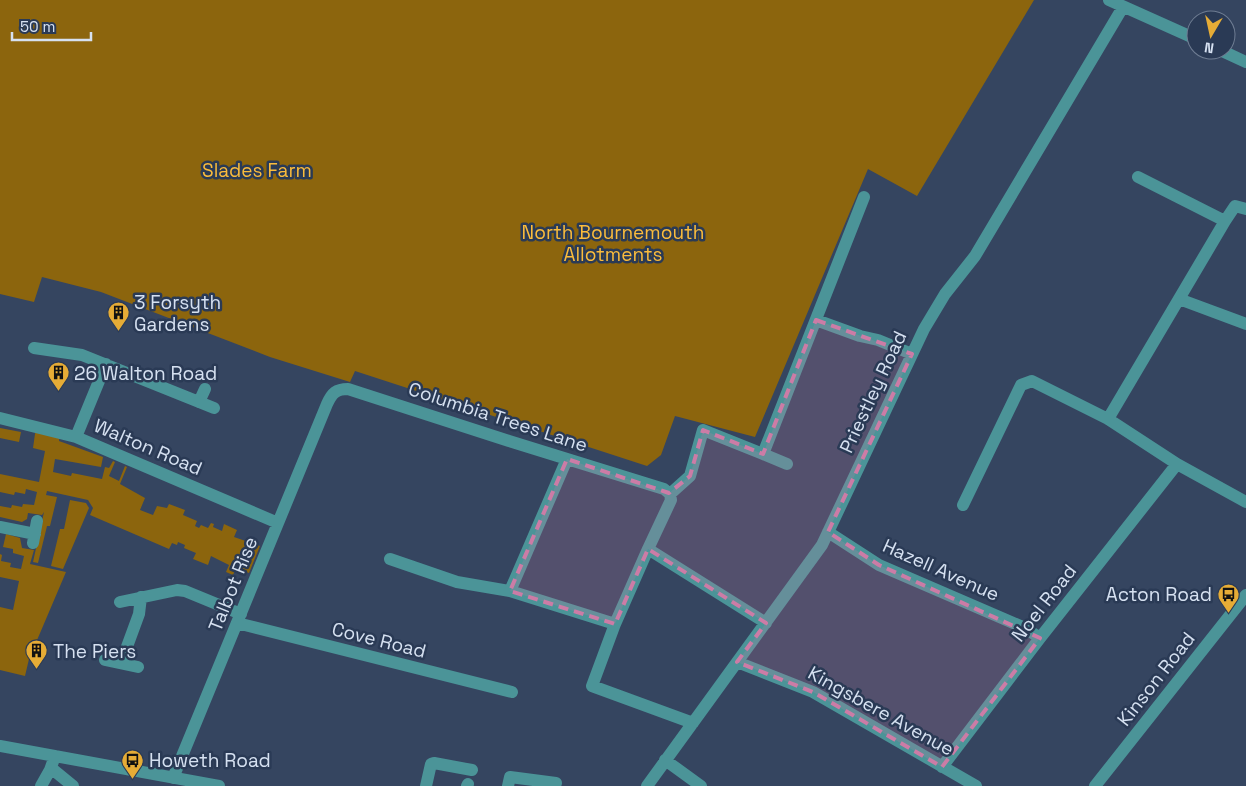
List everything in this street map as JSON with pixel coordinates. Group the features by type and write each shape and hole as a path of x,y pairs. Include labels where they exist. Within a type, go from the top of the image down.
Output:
{"street":[{"path":"1109,0 1186,35"},
{"name":"Priestley Road","path":"647,786 814,556 828,532 924,329 945,294 974,256 1123,7"},
{"path":"1138,177 1225,221"},
{"path":"763,454 864,197"},
{"path":"1108,419 1225,221 1235,206 1246,209"},
{"path":"1179,300 1246,324"},
{"path":"816,320 860,336 878,340 912,354"},
{"path":"34,348 82,355 214,408"},
{"path":"76,437 106,364"},
{"path":"963,505 1021,385 1032,381 1108,419 1177,464 1246,502"},
{"path":"199,402 206,389"},
{"name":"Columbia Trees Lane","path":"328,404 331,396 336,391 348,389 667,491"},
{"name":"Talbot Rise","path":"173,778 328,404"},
{"name":"Walton Road","path":"0,418 76,437 278,523"},
{"path":"693,723 592,686 615,624 668,508 670,500 667,491 690,476 703,430 787,464"},
{"path":"510,591 567,459"},
{"name":"Noel Road","path":"942,767 1040,638 1177,464"},
{"path":"0,527 35,532"},
{"name":"Hazell Avenue","path":"828,532 878,565 1025,628 1040,638"},
{"path":"648,549 766,622"},
{"path":"390,559 457,582 510,591 615,624"},
{"name":"Cove Road","path":"120,602 177,590 185,591 239,619 512,692"},
{"name":"Kinson Road","path":"1095,786 1246,595"},
{"path":"121,664 139,614 142,597"},
{"path":"105,660 138,667"},
{"name":"Kingsbere Avenue","path":"738,662 813,692 976,786"},
{"path":"0,746 53,762 219,786"},
{"path":"665,760 701,786"},
{"path":"41,786 53,762"},
{"path":"53,762 73,786"},
{"path":"426,786 431,764 472,770"},
{"path":"508,786 510,776 556,783"}],"highlighted area":[{"path":"816,320 898,347 912,354 828,532 879,565 1040,638 942,767 813,692 737,662 766,623 648,549 615,624 510,591 567,459 669,493 690,476 703,430 763,454"}],"green space":[{"path":"0,0 1034,0 917,196 868,169 755,437 675,416 661,455 647,466 355,371 350,382 270,357 101,292 42,277 34,302 0,294"},
{"path":"36,427 60,432 59,441 103,457 101,467 55,459 53,472 71,476 72,473 102,479 105,467 109,468 113,461 115,462 109,476 119,481 125,466 127,467 120,484 145,498 140,510 153,515 157,506 167,508 169,504 185,510 183,515 197,521 195,526 199,528 201,525 208,528 211,523 214,524 213,527 222,531 224,524 237,530 234,537 260,546 249,573 236,568 233,575 226,572 229,565 211,556 208,565 193,559 196,553 184,548 185,545 178,542 177,545 172,543 169,549 90,515 93,508 88,500 47,491 46,495 57,497 50,526 47,526 38,563 33,562 44,512 42,515 28,513 27,519 22,522 0,517 0,506 11,508 12,505 22,507 23,504 34,505 37,492 26,489 25,494 15,492 14,495 0,492 0,474 39,482 45,451 33,448"},
{"path":"0,428 21,432 19,442 0,438"},
{"path":"70,500 86,503 89,508 63,569 51,566 60,529 64,529"},
{"path":"6,534 20,538 22,548 34,550 30,564 66,572 29,659 25,676 0,670 0,607 13,610 19,581 0,577 0,554 2,555 1,561 11,563 10,567 21,569 24,556 13,553 13,549 3,547"}],"place":[{"name":"3 Forsyth Gardens","path":"118,332"},
{"name":"26 Walton Road","path":"58,392"},
{"name":"Acton Road","path":"1228,613"},
{"name":"The Piers","path":"37,670"},
{"name":"Howeth Road","path":"133,779"}],"park label":[{"name":"Slades Farm","path":"257,170"},
{"name":"North Bournemouth Allotments","path":"613,243"}]}
